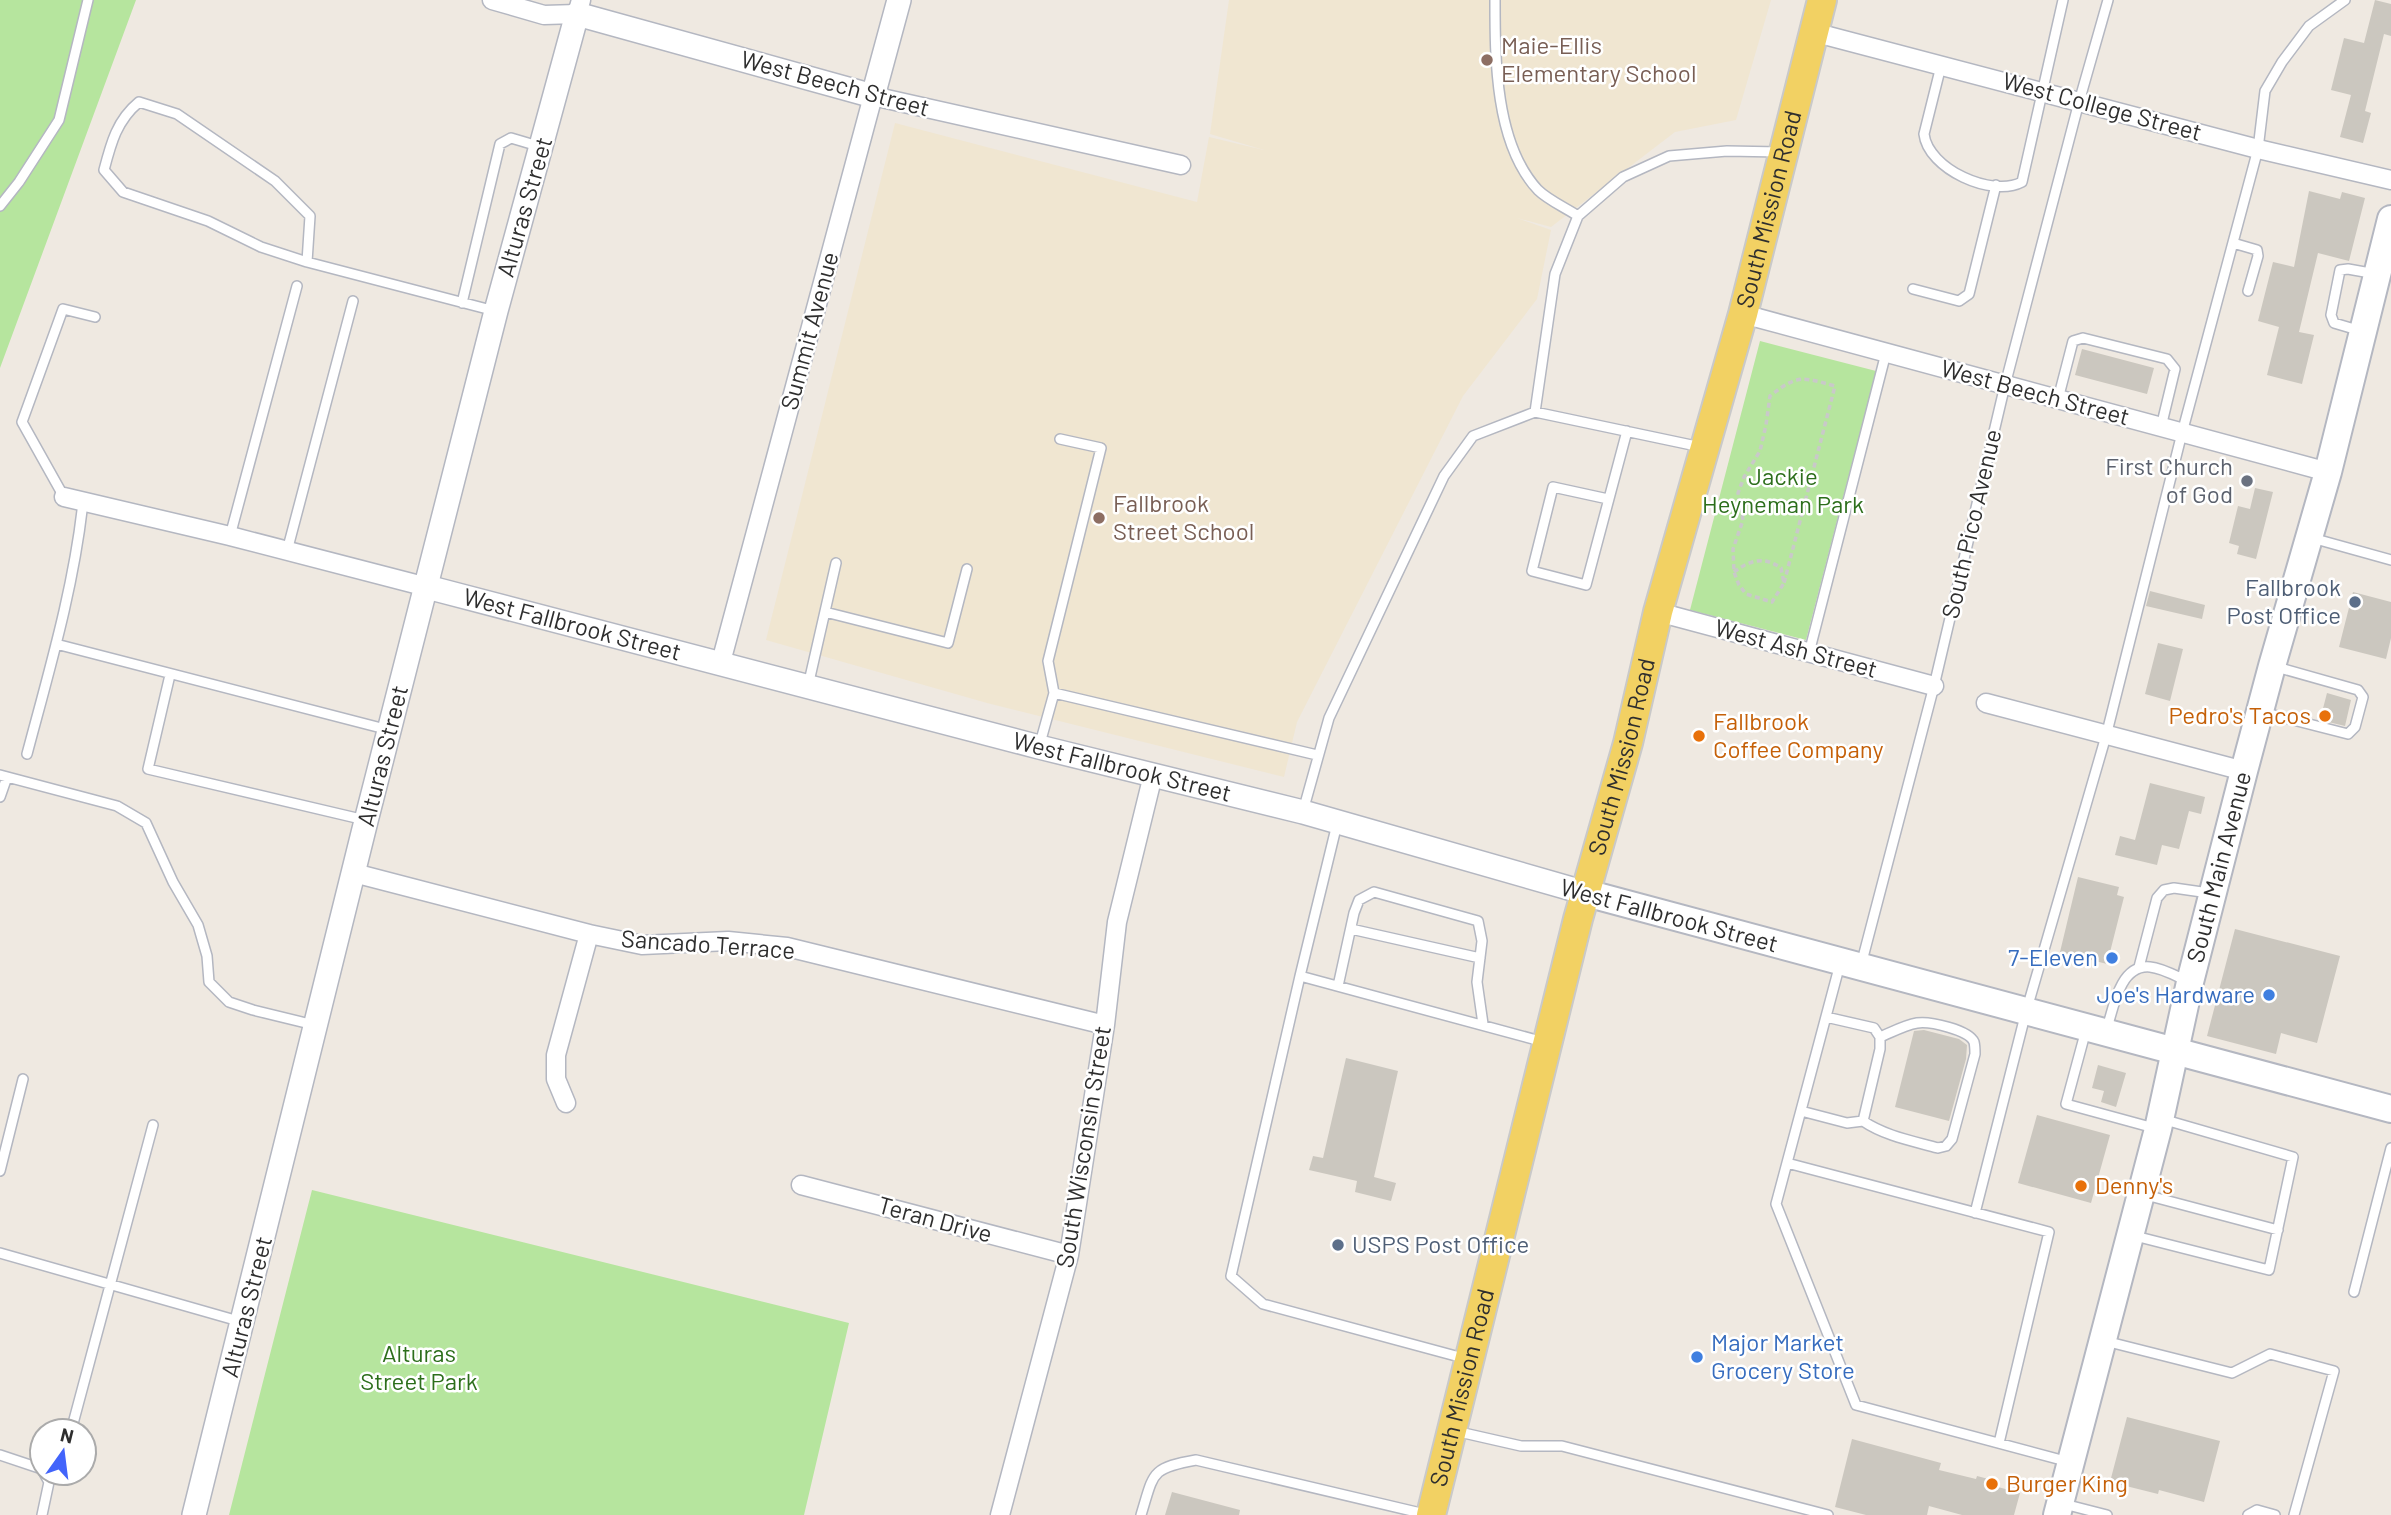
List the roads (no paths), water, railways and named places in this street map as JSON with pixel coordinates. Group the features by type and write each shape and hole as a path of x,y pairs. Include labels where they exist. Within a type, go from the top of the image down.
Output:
{"main road":[{"name":"South Mission Road","path":"1431,1515 1547,1042 1628,743 1658,612 1743,314 1822,0"},
{"name":"South Main Avenue","path":"2059,1509 2159,1124 2190,982 2244,771 2328,472 2361,331 2383,265 2391,219"},
{"name":"West Fallbrook Street","path":"1586,893 2391,1109"}],"street":[{"name":"West Beech Street","path":"492,0 544,15 579,7 873,96 1181,165"},
{"name":"Summit Avenue","path":"721,662 899,0"},
{"name":"Alturas Street","path":"194,1515 389,730 496,311 579,7"},
{"name":"West College Street","path":"1813,32 2258,149 2391,180"},
{"name":"West Beech Street","path":"1743,314 2328,472"},
{"name":"West Fallbrook Street","path":"64,497 230,536 1039,747 1303,812 1586,893"},
{"name":"West Ash Street","path":"1658,612 1934,687"},
{"path":"1986,702 2244,771"},
{"name":"South Wisconsin Street","path":"999,1515 1069,1255 1105,1025 1117,922 1153,775"},
{"name":"Sancado Terrace","path":"354,873 589,934 642,944 728,941 787,947 1105,1025"},
{"path":"566,1103 556,1079 556,1055 589,934"},
{"name":"Teran Drive","path":"801,1185 1069,1255"}],"lane":[{"path":"0,205 19,182 58,120 88,0"},
{"path":"1495,0 1495,38 1501,100 1512,150 1538,191 1578,216"},
{"path":"1941,65 1928,114 1925,144 1933,155 1953,172 1978,183 2012,187 2022,182 2063,0"},
{"name":"South Pico Avenue","path":"1999,1443 1856,1405 1776,1204 1826,1017 1850,965 1934,687 2005,385 2108,0"},
{"path":"1975,1213 2026,1012 2106,736 2182,433 2258,149 2264,91 2309,26 2345,0"},
{"path":"307,262 310,216 275,181 177,114 139,102 126,113 112,139 104,170 123,191 208,221 261,247 307,262 496,311"},
{"path":"462,303 500,144 511,138 542,147"},
{"path":"1535,412 1555,274 1578,216 1623,177 1669,156 1727,151 1783,152"},
{"path":"1913,289 1959,301 1969,294 1996,185"},
{"path":"2233,243 2257,250 2258,256 2248,291"},
{"path":"2361,331 2334,323 2331,315 2340,270 2383,265"},
{"path":"230,536 297,286"},
{"path":"287,551 353,302"},
{"path":"64,497 22,422 63,309 95,317"},
{"path":"2058,399 2073,341 2083,338 2167,359 2175,369 2161,427"},
{"path":"1808,653 1886,353"},
{"path":"1303,812 1329,718 1444,476 1473,436 1535,412 1706,448"},
{"path":"1608,499 1553,486 1532,571 1587,585 1627,431"},
{"path":"1039,747 1054,693 1048,661 1101,448 1060,439"},
{"path":"27,754 56,644 79,539 83,502"},
{"path":"2310,538 2391,560"},
{"path":"808,686 836,563"},
{"path":"825,612 948,643 967,569"},
{"path":"56,644 389,730"},
{"path":"2260,711 2348,734 2355,727 2363,697 2358,690 2272,666"},
{"path":"170,675 148,769 366,821"},
{"path":"1054,693 1317,755"},
{"path":"0,797 4,776 117,806 146,823 173,882 198,925 207,956 209,982 229,1002 315,1025"},
{"path":"1337,822 1231,1276 1263,1304 1469,1360"},
{"path":"2138,967 2158,898 2164,890 2174,888 2213,894"},
{"path":"1338,986 1359,900 1374,892 1478,921 1482,941 1477,982 1483,1024"},
{"path":"1351,929 1480,958"},
{"path":"2130,1235 2269,1270 2293,1157 2066,1104 2096,1031 2130,973 2138,967 2152,967 2190,982"},
{"path":"1300,976 1547,1042"},
{"path":"1826,1017 1874,1028 1880,1037 1880,1049 1863,1121"},
{"path":"1801,1111 1847,1123 1863,1121 1874,1129 1891,1135 1938,1148 1946,1146 1952,1139 1965,1092 1975,1054 1974,1042 1969,1036 1956,1030 1925,1022 1915,1023 1880,1037"},
{"path":"0,1171 23,1079"},
{"path":"75,1417 153,1125"},
{"path":"2354,1292 2391,1148"},
{"path":"1787,1163 2049,1232 1999,1443 2071,1462"},
{"path":"2141,1193 2278,1230"},
{"path":"0,1253 243,1323"},
{"path":"2103,1341 2232,1373 2270,1354 2334,1371 2294,1515"},
{"path":"1452,1430 1521,1446 1562,1446 1828,1515"},
{"path":"0,1455 28,1465"},
{"path":"1141,1515 1153,1476 1169,1465 1196,1460 1431,1515"},
{"path":"42,1515 48,1487"},
{"path":"2059,1509 2107,1515"},
{"path":"2248,1515 2257,1510 2274,1515"}],"place":[{"name":"Maie-Ellis Elementary School","path":"1487,60"},
{"name":"First Church of God","path":"2247,481"},
{"name":"Fallbrook Street School","path":"1099,518"},
{"name":"Fallbrook Post Office","path":"2355,602"},
{"name":"Pedro's Tacos","path":"2325,716"},
{"name":"Fallbrook Coffee Company","path":"1699,736"},
{"name":"7-Eleven","path":"2112,958"},
{"name":"Joe's Hardware","path":"2269,995"},
{"name":"Denny's","path":"2081,1186"},
{"name":"USPS Post Office","path":"1338,1245"},
{"name":"Major Market Grocery Store","path":"1697,1357"},
{"name":"Burger King","path":"1992,1484"}],"park label":[{"name":"Jackie Heyneman Park","path":"1783,491"},
{"name":"Alturas Street Park","path":"419,1368"}]}
